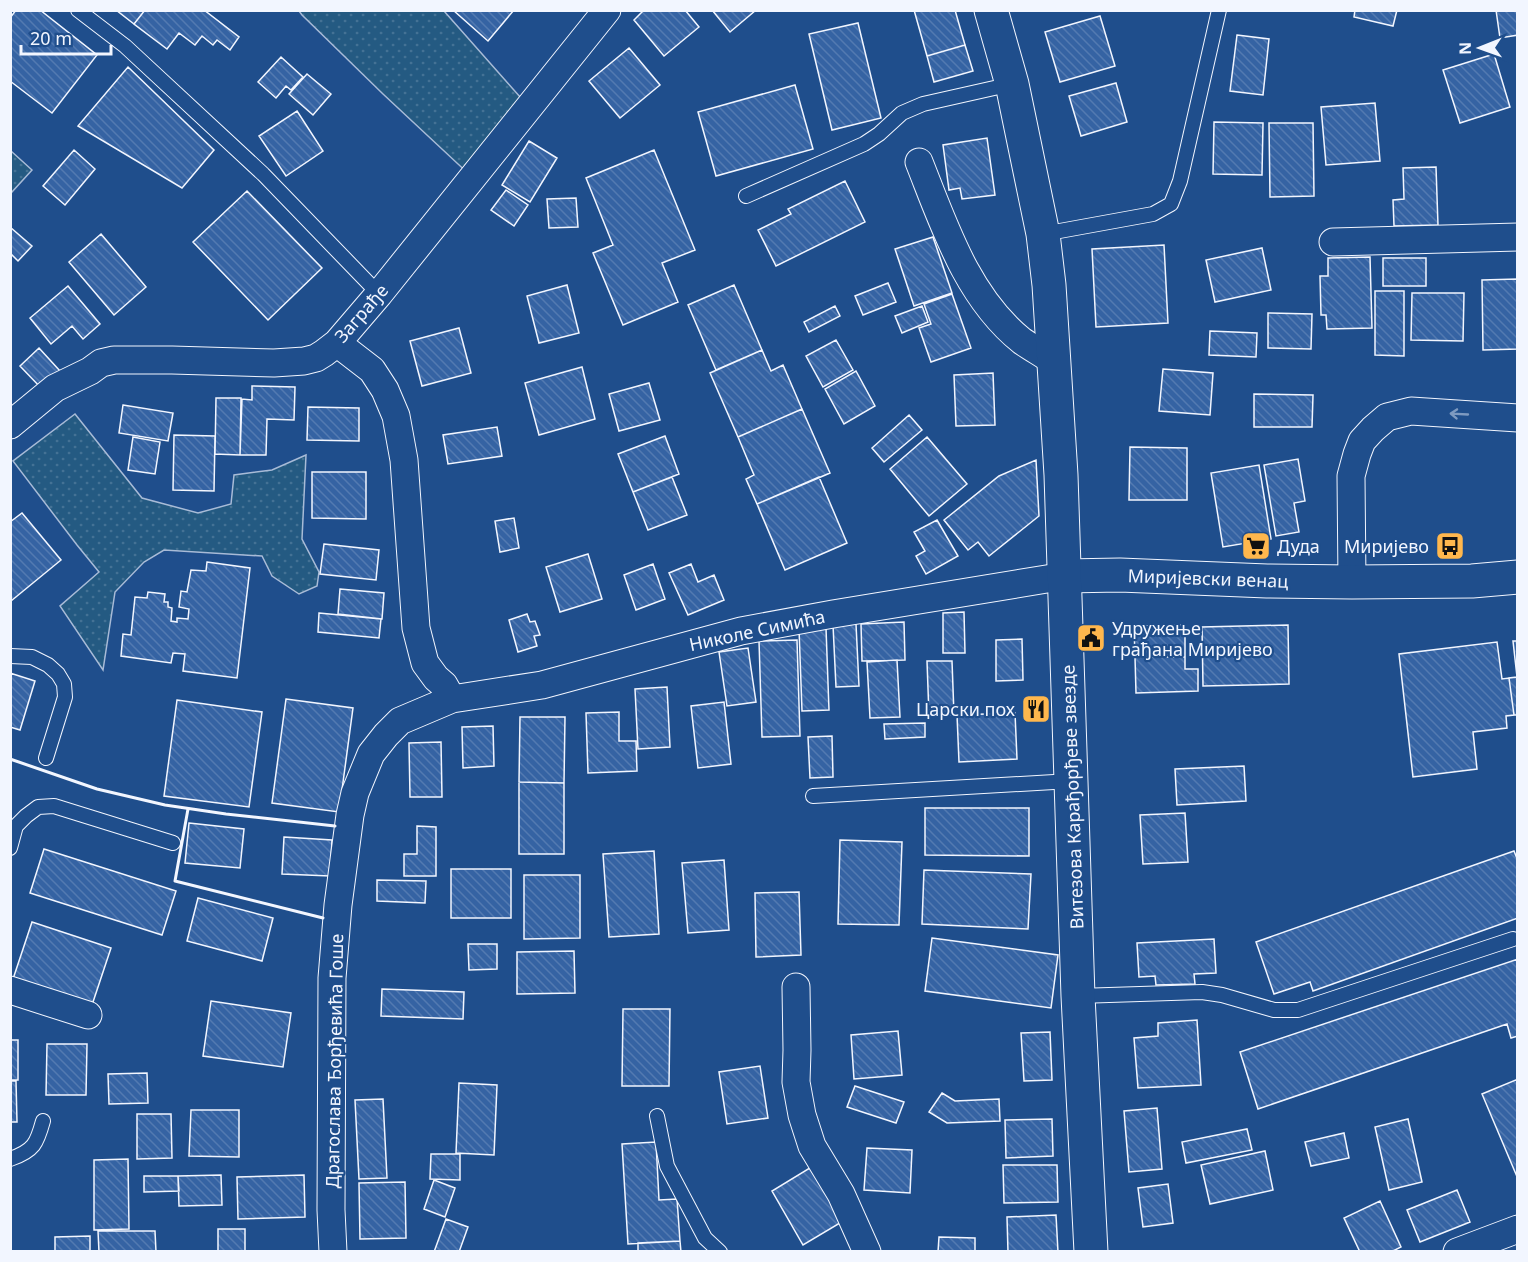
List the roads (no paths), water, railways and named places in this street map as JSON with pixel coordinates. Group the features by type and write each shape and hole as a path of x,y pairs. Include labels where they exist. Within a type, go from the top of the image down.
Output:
{"main road":[{"name":"Витезова Карађорђеве звезде","path":"991,10 1012,84 1043,234 1049,285 1061,475 1078,996 1091,1251"},
{"name":"Миријевски венац","path":"1065,576 1120,575 1352,582 1518,577"}],"street":[{"name":"Заграђе","path":"10,425 55,388 101,363 114,360 274,363 304,361 316,358 338,343 607,10"},
{"path":"919,162 944,226 979,293 997,317 1022,341 1053,361"},
{"path":"1333,242 1518,237"},
{"path":"338,343 372,370 385,390 396,416 404,460 416,628 425,663 444,685 452,699"},
{"path":"1352,582 1351,476 1362,441 1373,429 1387,417 1411,411 1518,418"},
{"name":"Николе Симића","path":"452,699 542,685 741,631 1065,576"},
{"name":"Драгослава Ђорђевића Гоше","path":"333,1251 331,1210 332,978 338,904 350,815 362,773 371,754 386,735 400,722 452,699"},
{"path":"796,987 795,1082 802,1115 812,1146 841,1194 867,1251"},
{"path":"10,990 88,1015"},
{"path":"1457,1251 1518,1229"}],"lane":[{"path":"78,10 125,46 263,174 379,294"},
{"path":"1043,234 1153,214 1171,204 1180,181 1219,10"},
{"path":"746,196 864,144 902,113 923,104 1012,84"},
{"path":"10,656 32,657 48,665 58,674 64,684 65,697 46,758"},
{"path":"813,795 1071,781"},
{"path":"10,848 16,826 26,816 38,807 54,806 173,843"},
{"path":"1078,996 1202,992 1222,995 1274,1010 1298,1010 1513,939"},
{"path":"657,1116 668,1166 705,1238 720,1251"},
{"path":"10,1159 23,1155 37,1142 43,1121"}],"place":[{"name":"Дуда","path":"1256,546"},
{"name":"Миријево","path":"1450,546"},
{"name":"Удружење грађана Миријево","path":"1091,638"},
{"name":"Царски пох","path":"1036,709"}]}
